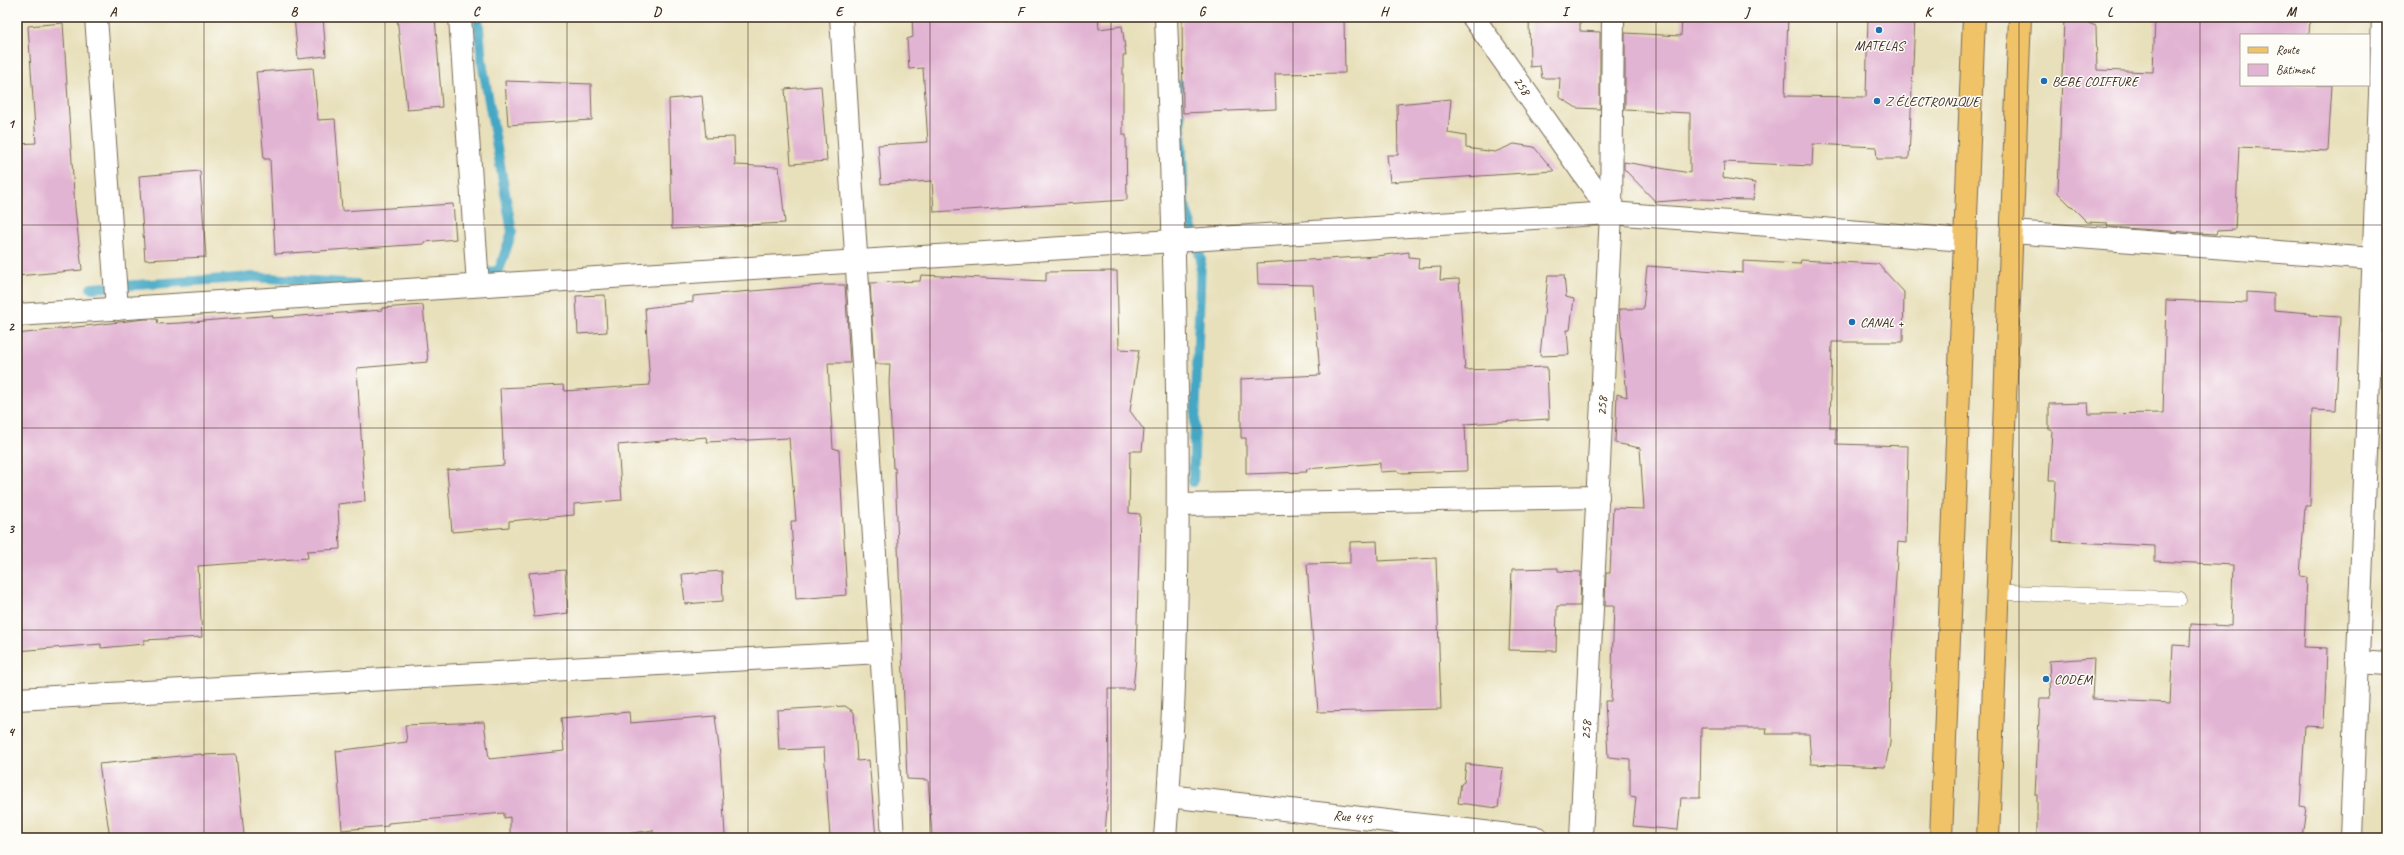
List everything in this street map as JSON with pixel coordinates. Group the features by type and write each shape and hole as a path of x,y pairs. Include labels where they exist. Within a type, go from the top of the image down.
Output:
{"main road":[{"path":"1941,838 1974,17"},
{"path":"1988,838 2020,17"}],"street":[{"path":"96,17 117,309"},
{"path":"460,17 478,285"},
{"path":"841,17 893,838"},
{"path":"1165,838 1168,796 1179,505 1174,241 1166,17"},
{"name":"258","path":"1473,17 1611,213 1581,838"},
{"path":"1611,213 1613,17"},
{"path":"2351,838 2383,17"},
{"path":"17,315 1611,213 1965,240"},
{"path":"2012,232 2373,259"},
{"path":"1179,505 1598,497"},
{"path":"17,699 881,652"},
{"path":"2357,662 2387,664"},
{"name":"Rue 445","path":"1168,796 1537,838"}],"lane":[{"path":"1997,592 2179,599"}],"building":[{"path":"294,17 323,17 326,56 298,59"},
{"path":"397,17 435,17 442,107 407,110"},
{"path":"912,17 1098,17 1099,29 1122,26 1126,55 1123,55 1123,135 1126,135 1127,200 934,212 932,181 881,184 878,145 928,142 923,68 909,69 907,39 913,37"},
{"path":"1182,17 1344,17 1345,73 1275,74 1276,109 1183,113"},
{"path":"1529,17 1580,17 1580,31 1600,32 1600,109 1577,108 1559,97 1560,78 1542,78 1540,66 1530,67"},
{"path":"1682,17 1788,17 1785,96 1866,97 1868,17 1915,17 1909,159 1877,159 1876,147 1813,144 1812,166 1724,162 1723,178 1755,183 1753,200 1694,199 1656,202 1624,169 1624,162 1690,173 1690,113 1625,110 1625,33 1681,36"},
{"path":"2064,17 2073,17 2096,26 2097,70 2153,72 2155,17 2310,17 2309,34 2240,34 2240,86 2332,86 2328,151 2239,147 2235,230 2217,231 2216,234 2108,227 2107,223 2087,222 2058,193"},
{"path":"63,23 75,208 82,270 17,276 17,144 36,143 28,26"},
{"path":"313,68 318,120 335,119 342,211 453,204 456,239 424,242 424,244 275,254 270,159 264,159 256,72"},
{"path":"505,81 591,84 592,120 508,125"},
{"path":"821,86 827,161 791,164 785,89"},
{"path":"702,96 706,138 734,137 735,165 779,167 785,223 672,229 669,99"},
{"path":"1451,99 1448,133 1466,136 1466,148 1495,152 1514,144 1534,147 1554,171 1390,182 1387,155 1398,155 1397,104"},
{"path":"200,171 206,257 145,260 139,176"},
{"path":"1409,252 1409,257 1419,258 1418,268 1441,267 1440,280 1459,279 1465,370 1547,367 1549,419 1465,424 1467,471 1399,473 1398,471 1380,472 1380,463 1306,469 1307,472 1246,474 1246,438 1241,438 1241,379 1320,375 1313,285 1258,284 1257,263 1377,256"},
{"path":"1801,260 1878,264 1904,292 1903,342 1832,342 1830,428 1836,428 1836,444 1908,446 1906,543 1898,542 1891,662 1890,743 1885,767 1811,764 1809,734 1766,734 1767,728 1701,728 1700,798 1681,798 1678,830 1633,826 1636,797 1630,796 1630,759 1608,757 1605,701 1611,701 1614,606 1605,606 1606,573 1610,573 1613,508 1644,509 1640,448 1615,443 1617,394 1627,397 1619,309 1643,309 1647,266 1743,273 1743,261 1800,264"},
{"path":"1117,271 1119,349 1139,350 1130,411 1144,430 1142,451 1130,451 1129,513 1140,514 1136,658 1133,689 1108,689 1109,777 1105,835 1024,834 1024,838 988,838 932,835 928,780 907,779 895,468 893,468 889,383 890,364 875,364 870,283 920,281 921,275 1046,281 1046,272"},
{"path":"1548,275 1564,275 1566,297 1574,299 1570,330 1567,330 1569,355 1540,356"},
{"path":"823,285 845,285 850,363 828,363 833,448 839,450 847,595 796,599 791,521 796,521 789,438 707,442 706,437 618,445 622,500 574,504 574,515 509,521 509,527 452,532 447,470 504,465 500,388 563,385 564,391 650,385 645,308 693,302 693,296"},
{"path":"2247,292 2274,294 2274,310 2309,313 2309,315 2340,317 2336,411 2312,410 2310,506 2305,506 2300,576 2307,577 2304,647 2327,648 2324,727 2305,726 2300,806 2306,807 2302,838 2037,838 2037,795 2035,795 2040,698 2051,698 2049,661 2094,658 2092,699 2170,703 2173,645 2190,646 2191,624 2231,626 2233,565 2155,561 2155,546 2053,541 2056,480 2049,480 2052,430 2049,430 2049,404 2088,403 2089,414 2163,413 2166,300 2247,303"},
{"path":"605,295 607,332 578,334 576,296"},
{"path":"423,305 428,362 357,368 365,501 338,504 340,549 307,551 308,558 198,566 202,637 144,640 144,644 101,648 101,644 17,651 17,334 145,319 157,319 158,324 181,323 272,315 273,318 382,310 382,308"},
{"path":"1377,541 1378,561 1436,558 1441,709 1318,712 1307,564 1350,563 1350,542"},
{"path":"1558,568 1558,571 1581,572 1580,606 1557,606 1556,651 1509,650 1512,569"},
{"path":"565,570 568,613 534,617 529,573"},
{"path":"722,571 723,601 685,604 682,574"},
{"path":"845,706 854,712 857,761 869,760 876,838 830,838 824,748 779,750 777,710"},
{"path":"629,712 630,723 715,716 720,755 725,835 653,838 653,830 598,838 510,838 510,817 504,818 504,813 388,823 388,826 342,830 336,751 407,742 405,725 484,722 489,759 564,751 561,718"},
{"path":"201,754 236,754 244,835 184,838 110,838 99,764"},
{"path":"1466,764 1503,768 1498,808 1458,803 1461,784 1464,782"}],"waterway":[{"path":"475,276 499,270 512,232 482,62 478,17"},
{"path":"1179,85 1184,202 1201,259 1193,482"},
{"path":"91,288 254,277 357,284"}],"place":[{"name":"MATELAS","path":"1879,30"},
{"name":"BEBE COIFFURE","path":"2044,81"},
{"name":"Z ÉLECTRONIQUE","path":"1877,101"},
{"name":"CANAL +","path":"1852,322"},
{"name":"CODEM","path":"2046,679"}]}
